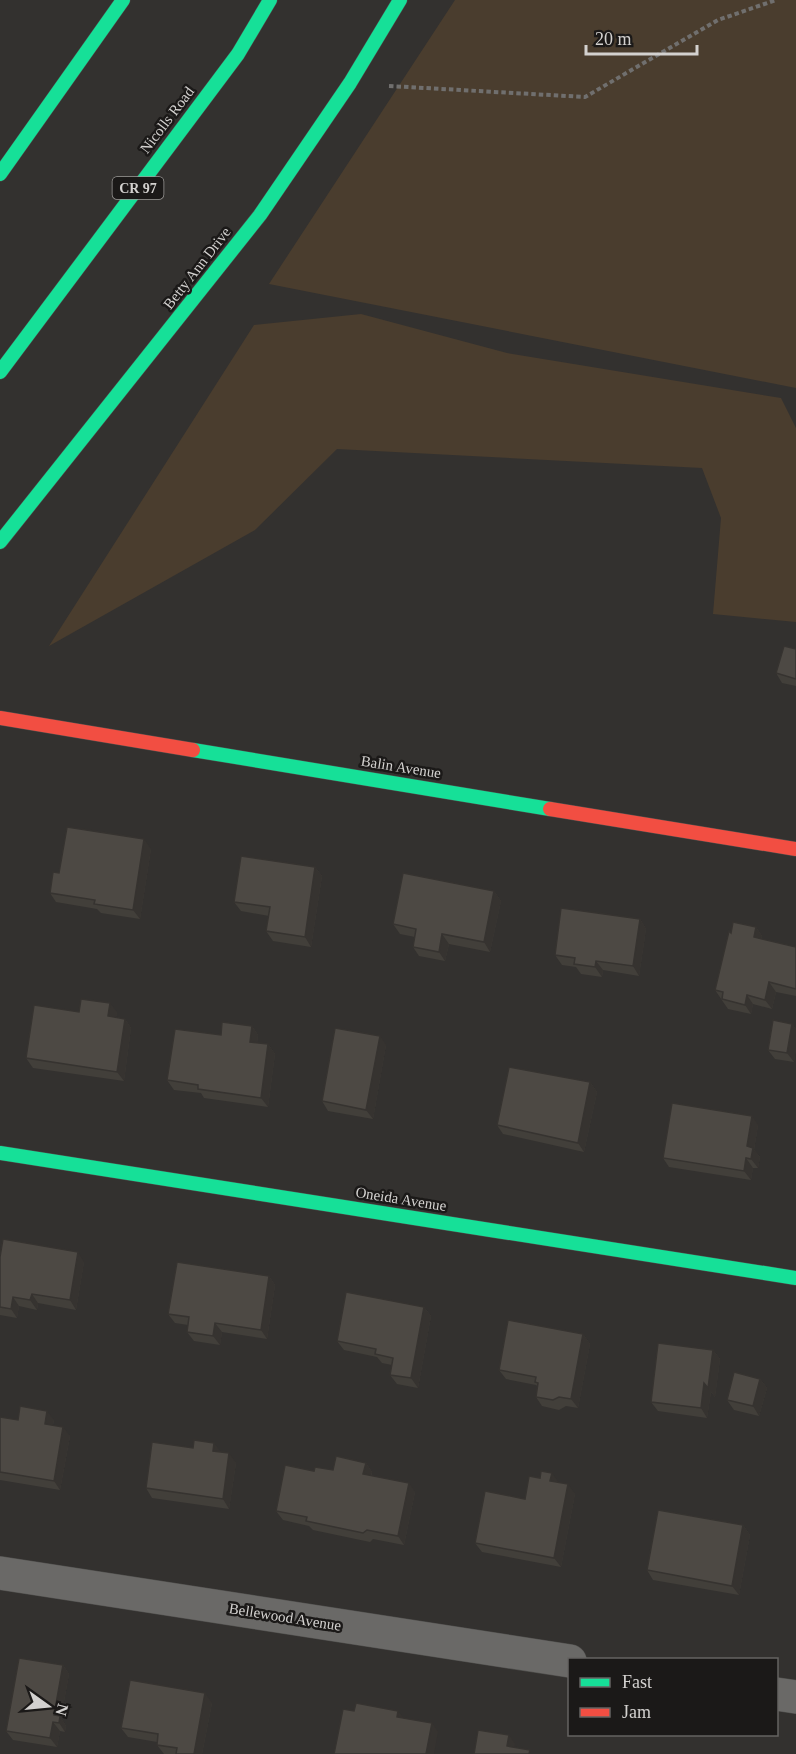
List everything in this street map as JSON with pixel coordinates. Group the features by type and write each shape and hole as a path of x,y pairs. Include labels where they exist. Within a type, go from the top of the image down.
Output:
{"main road":[{"path":"0,174 123,0"},
{"name":"Nicolls Road","path":"0,372 238,54 270,0"},
{"name":"Betty Ann Drive","path":"0,542 260,215 350,83 400,0"},
{"name":"Balin Avenue","path":"0,718 796,849"},
{"name":"Oneida Avenue","path":"0,1153 796,1278"}],"street":[{"name":"Bellewood Avenue","path":"0,1573 568,1661"},
{"path":"778,1694 796,1697"}],"path":[{"path":"350,83 585,97 718,20 776,0"}],"shaded area":[{"path":"455,0 796,0 796,388 269,284"},
{"path":"361,314 507,353 781,398 796,428 796,622 713,614 721,518 702,468 337,449 255,530 49,646 254,325"}],"building":[{"path":"784,646 796,649 796,679 776,673"},
{"path":"67,827 144,839 133,910 94,904 95,900 50,893 53,872 59,873"},
{"path":"241,856 315,867 305,937 266,931 270,907 234,902"},
{"path":"403,873 494,891 484,942 442,934 439,952 413,947 416,929 393,924"},
{"path":"561,908 640,919 633,966 596,961 595,967 574,964 575,958 555,955"},
{"path":"733,922 756,927 754,937 796,947 796,989 769,982 765,1000 747,995 745,1005 722,999 723,992 715,990"},
{"path":"81,999 110,1003 108,1016 125,1019 117,1072 26,1058 34,1005 79,1012"},
{"path":"773,1020 792,1024 787,1053 768,1050"},
{"path":"222,1022 252,1026 250,1042 268,1044 261,1098 198,1089 198,1085 167,1080 175,1029 221,1035"},
{"path":"335,1028 380,1036 366,1110 322,1101"},
{"path":"509,1067 590,1082 578,1143 497,1125"},
{"path":"672,1103 752,1116 747,1146 753,1148 751,1159 746,1158 744,1171 663,1158"},
{"path":"3,1239 78,1252 70,1300 32,1294 30,1300 13,1297 11,1309 0,1307 0,1257"},
{"path":"177,1262 269,1276 261,1330 215,1323 213,1336 187,1332 189,1317 168,1314"},
{"path":"346,1292 424,1307 411,1378 390,1375 393,1358 375,1354 376,1349 337,1341"},
{"path":"508,1320 583,1334 571,1399 559,1397 553,1400 536,1397 538,1383 535,1382 536,1377 499,1370"},
{"path":"658,1343 713,1350 708,1388 704,1383 701,1408 651,1402"},
{"path":"734,1372 760,1379 753,1406 727,1400"},
{"path":"20,1406 47,1411 45,1424 63,1427 54,1481 0,1472 0,1417 18,1420"},
{"path":"194,1440 214,1443 213,1451 229,1453 223,1499 146,1488 152,1442 193,1448"},
{"path":"336,1456 366,1463 363,1474 409,1483 398,1536 367,1530 363,1533 306,1521 307,1517 276,1511 285,1465 314,1471 315,1467 333,1470"},
{"path":"541,1471 552,1473 550,1481 568,1484 554,1558 475,1543 485,1491 525,1499 529,1476 540,1478"},
{"path":"658,1510 743,1525 732,1586 647,1570"},
{"path":"19,1658 63,1665 54,1715 60,1716 59,1723 53,1722 50,1738 6,1731"},
{"path":"130,1680 205,1693 194,1754 176,1754 177,1748 157,1745 158,1734 121,1728"},
{"path":"356,1703 398,1711 397,1717 432,1723 426,1754 334,1754 343,1709 354,1711"},
{"path":"478,1730 509,1735 507,1746 530,1750 529,1754 474,1754"}],"traffic: fast":[{"path":"0,174 123,0"},
{"path":"0,372 238,54 270,0"},
{"path":"0,542 260,215 350,83 400,0"},
{"path":"193,750 550,809"},
{"path":"0,1153 796,1278"}],"traffic: jam":[{"path":"0,718 193,750"},
{"path":"550,809 796,849"}]}
